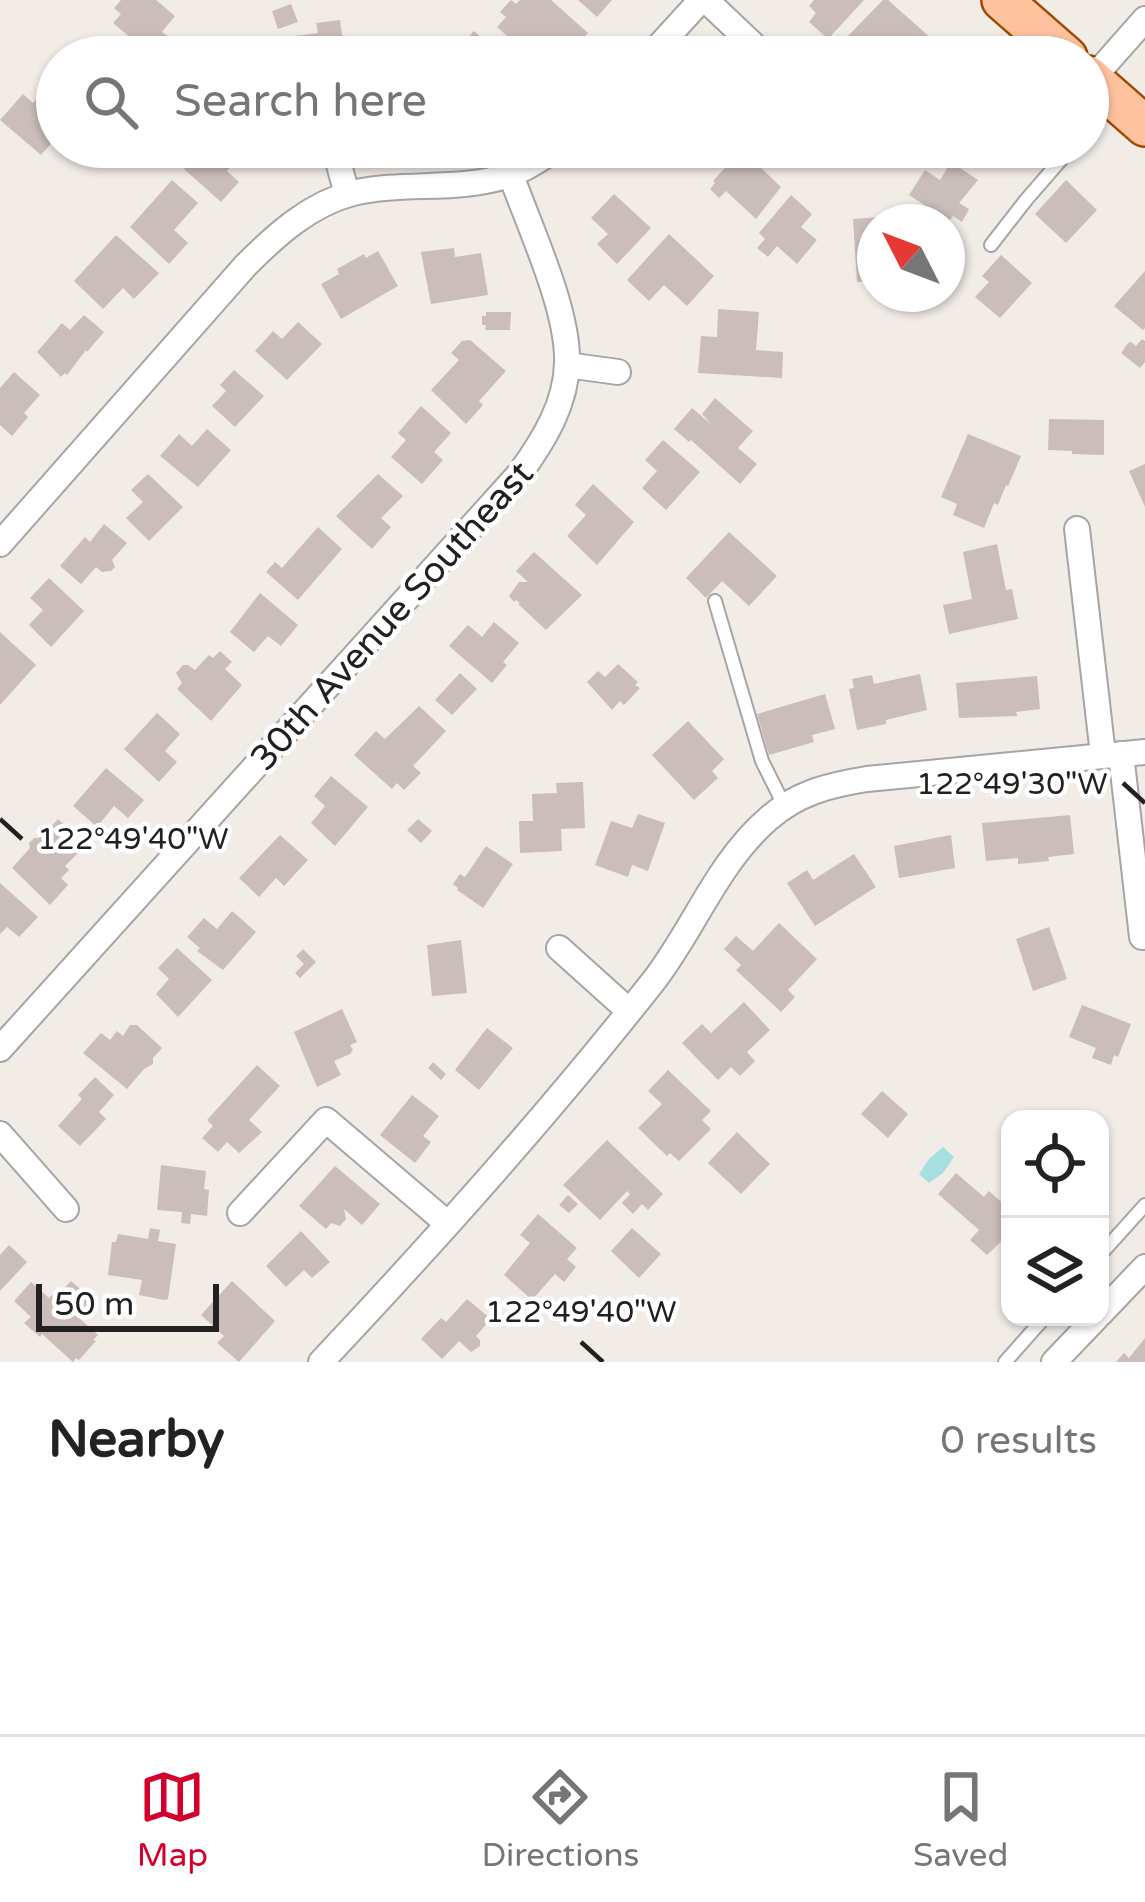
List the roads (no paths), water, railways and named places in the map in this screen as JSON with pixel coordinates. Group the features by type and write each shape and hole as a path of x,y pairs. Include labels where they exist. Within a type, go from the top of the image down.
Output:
{"main road":[{"path":"1002,0 1043,36"},
{"path":"1109,95 1145,126"}],"street":[{"path":"669,36 704,0 743,36"},
{"path":"1109,58 1145,19"},
{"path":"340,168 347,194"},
{"path":"0,544 246,265 291,224 347,194 465,183 511,175 523,168"},
{"name":"30th Avenue Southeast","path":"0,1049 520,473 552,424 563,393 566,340 511,175"},
{"path":"567,365 618,372"},
{"path":"1077,529 1123,754 1142,937"},
{"path":"321,1362 518,1148 654,981 742,848 784,806 825,786 867,779 1123,754"},
{"path":"559,948 628,1011"},
{"path":"240,1213 326,1120 448,1224"},
{"path":"0,1134 66,1209"},
{"path":"1109,1305 1145,1267"},
{"path":"1054,1362 1089,1326"}],"lane":[{"path":"991,244 1054,168"},
{"path":"715,601 762,761 784,806"},
{"path":"1109,1245 1145,1204"},
{"path":"1005,1362 1037,1326"}],"water":[{"path":"943,1147 954,1157 929,1183 919,1174"}]}
